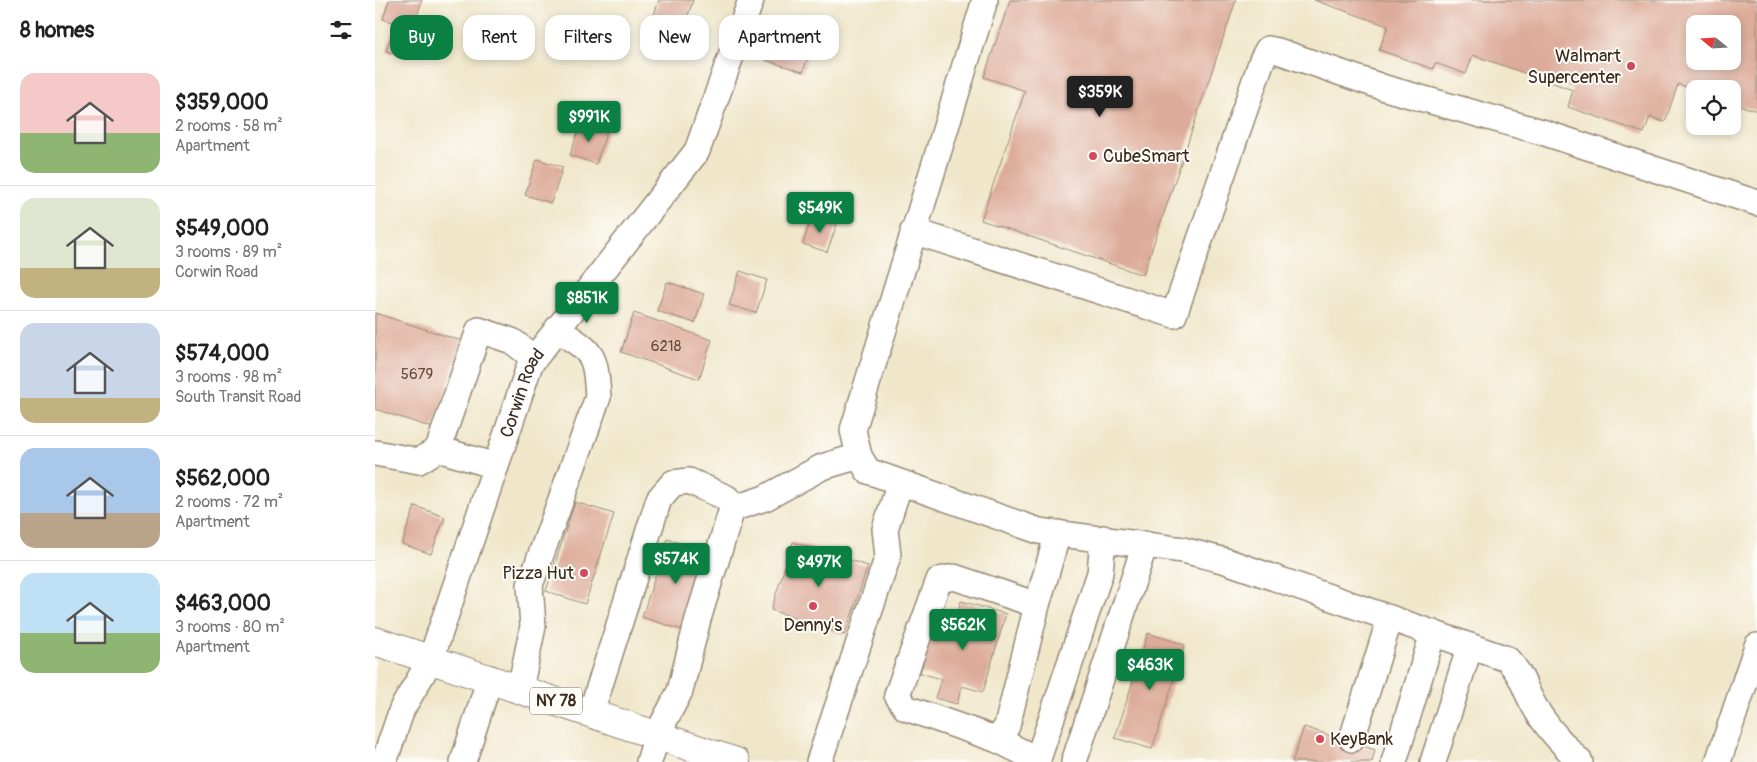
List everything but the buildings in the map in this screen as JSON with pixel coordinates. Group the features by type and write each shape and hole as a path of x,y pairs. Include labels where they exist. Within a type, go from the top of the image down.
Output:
{"highway":[{"name":"NY 78","path":"375,641 431,658 736,762"}],"street":[{"name":"Corwin Road","path":"384,762 403,709 431,658 530,364 697,151 751,0"},
{"path":"985,0 853,430 859,456 868,471 1039,530 1183,550 1226,561 1507,659 1519,672 1532,702 1552,732 1580,762"},
{"path":"913,231 1174,315 1262,60 1268,49 1385,88 1542,132 1757,203"},
{"path":"520,689 533,626 530,585 598,398 596,365 587,350 557,329"},
{"path":"375,454 419,461 438,449 479,330 512,341 534,358"},
{"path":"438,449 496,466"},
{"path":"731,509 765,498 822,467 859,456"},
{"path":"591,713 659,499 673,483 689,482 727,498 731,509 698,619 680,691 657,735 649,762"},
{"path":"819,762 888,556 885,529 900,483"},
{"path":"998,740 1007,726 1037,605 1058,533"},
{"path":"1037,605 954,577 939,580 897,695 906,708 998,740 1038,761 1100,573 1103,538"},
{"path":"1074,762 1145,544"},
{"path":"1352,739 1390,618"},
{"path":"1394,762 1433,633"},
{"path":"1433,762 1470,646"},
{"path":"1717,762 1757,646"},
{"path":"463,762 489,678"}],"place":[{"name":"Walmart Supercenter","path":"1631,66"},
{"name":"CubeSmart","path":"1093,156"},
{"name":"Pizza Hut","path":"584,573"},
{"name":"Denny's","path":"813,606"},
{"name":"KeyBank","path":"1320,739"}]}
